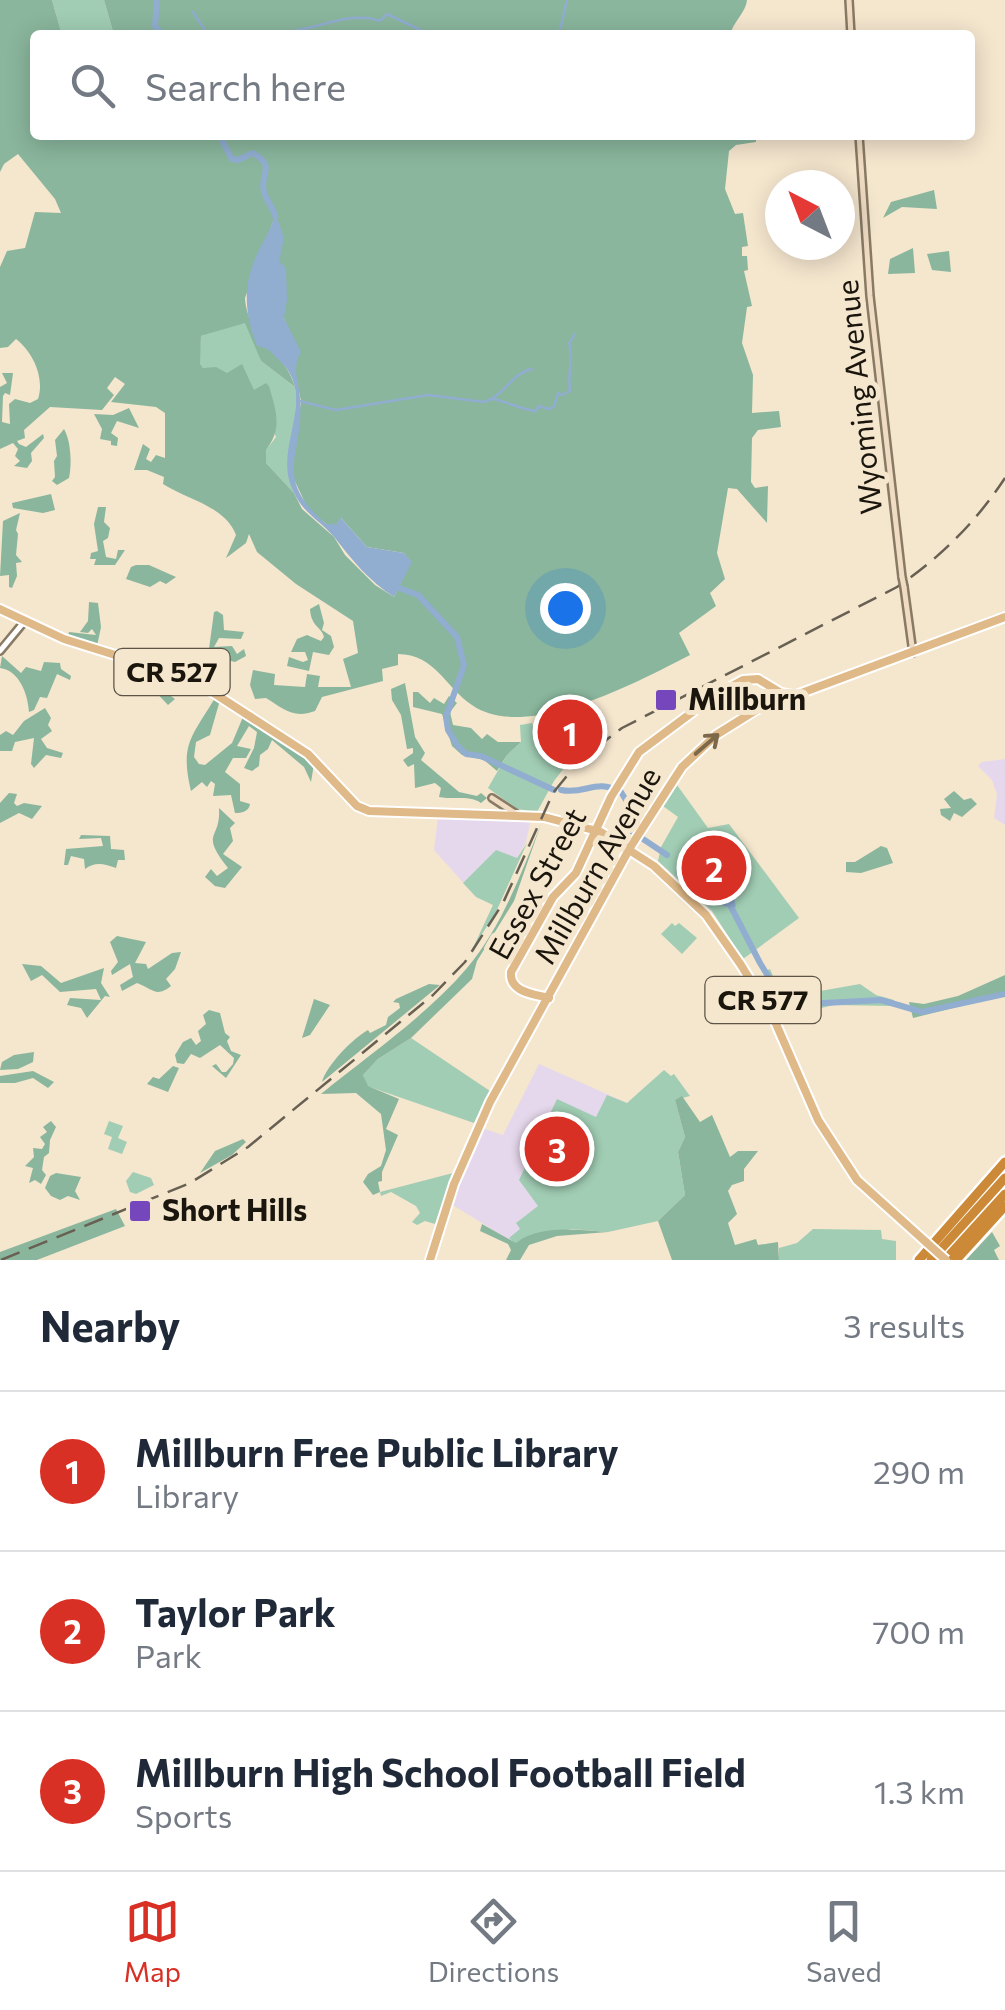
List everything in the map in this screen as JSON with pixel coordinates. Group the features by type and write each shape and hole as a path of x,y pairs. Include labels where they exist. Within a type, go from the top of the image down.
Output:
{"highway":[{"path":"919,1260 1005,1162"},
{"path":"931,1260 1005,1178"},
{"path":"945,1260 1005,1194"},
{"path":"956,1260 1005,1206"}],"main road":[{"path":"849,0 851,30"},
{"name":"Wyoming Avenue","path":"859,140 870,296 912,653"},
{"name":"CR 527","path":"0,609 64,639 197,682 308,754 362,809 378,813 505,811 635,841"},
{"name":"Millburn Avenue","path":"430,1260 454,1184 479,1124 635,841 682,766 716,735 756,710 1005,617"},
{"name":"Essex Street","path":"534,994 518,988 510,980 511,972 553,897 576,873 616,789 639,752 714,696 750,678 787,695 797,694"},
{"path":"756,710 778,698 775,690"},
{"name":"CR 577","path":"635,841 706,915 773,1016 818,1120 852,1173 945,1260"},
{"path":"534,994 548,998"},
{"path":"534,994 540,1012"}],"street":[{"path":"0,652 24,622"}],"shaded area":[{"path":"1005,759 1005,825 994,818 997,794 992,780 978,766"},
{"path":"438,817 531,818 526,842 517,858 476,897 434,850"},
{"path":"539,1064 627,1103 571,1229 516,1244 451,1204 482,1128 503,1135"}],"green space":[{"path":"0,0 52,0 61,30 30,30 30,140 756,140 729,151 725,189 735,214 743,213 748,246 742,247 742,256 747,256 748,270 744,271 752,306 747,307 742,343 753,375 752,413 779,411 781,427 758,430 752,438 751,482 755,488 768,486 767,523 737,489 728,488 717,553 725,579 710,593 716,606 679,633 690,655 582,704 522,717 495,715 472,705 431,665 411,655 398,654 398,665 382,669 383,681 322,697 315,711 295,713 266,698 255,699 250,685 253,670 275,674 274,685 305,687 307,674 320,676 318,687 351,687 343,659 358,653 353,621 296,584 257,552 249,534 246,543 226,558 236,535 223,517 163,484 164,477 134,470 143,444 150,449 146,459 151,462 156,455 165,458 165,413 156,407 111,402 125,384 115,377 107,388 114,395 102,410 50,407 24,430 25,438 17,441 26,447 43,434 44,438 31,453 32,461 27,468 14,466 20,461 13,443 0,449 0,387 7,383 2,373 13,373 10,395 3,396 2,422 10,424 9,404 15,399 30,403 38,399 40,383 32,358 22,344 16,339 8,347 0,348 0,267 7,251 25,248 35,212 61,213 55,199 18,154 0,172","holes":["275,216 284,318 298,355 294,368 301,401 291,473 308,509 326,524 337,524 341,518 367,547 404,553 411,562 394,597 375,585 345,555 334,537 302,509 294,493 266,463 266,450 276,427 269,386 266,383 254,390 242,364 227,373 200,364 201,336 245,323 261,361 295,387 284,364 252,324 245,298"]},
{"path":"52,0 104,0 113,30 61,30"},
{"path":"104,0 747,0 732,30 113,30"},
{"path":"934,190 937,209 902,207 883,218 891,202"},
{"path":"913,248 915,273 888,274 890,259"},
{"path":"949,251 951,272 932,270 927,254"},
{"path":"246,322 261,361 295,387 289,454 294,493 266,463 266,450 276,437 251,390 233,377 199,364 201,336"},
{"path":"129,408 139,428 117,421 111,433 118,438 117,446 100,439 102,429 94,414 113,415"},
{"path":"64,429 70,472 69,478 57,485 52,481 57,456 55,440"},
{"path":"51,494 55,510 43,513 13,508 12,503"},
{"path":"98,507 106,507 104,522 110,528 103,541 106,557 116,559 118,550 125,550 115,565 94,565 96,559 90,559 91,553 98,551 94,524"},
{"path":"20,513 16,555 22,562 16,563 17,576 12,588 9,575 0,576 3,521"},
{"path":"136,565 149,565 176,577 150,587 126,579"},
{"path":"89,602 98,603 101,627 97,646 68,636 69,632 96,635 92,629 80,632 88,621"},
{"path":"319,604 322,630 331,636 334,647 329,655 313,652 309,671 287,666 289,657 308,660 305,652 291,652 297,639 307,635 321,641 324,637 310,609"},
{"path":"217,611 223,615 224,630 244,632 241,639 219,638 214,647 232,646 237,654 244,649 246,656 235,662 214,657 209,649"},
{"path":"2,656 21,673 26,667 41,671 44,662 60,663 70,680 57,674 47,698 40,697 29,712 21,684 12,673 0,668"},
{"path":"143,666 191,683 190,686 158,677 153,683 175,699 168,705 148,684 140,686"},
{"path":"405,683 415,737 425,753 421,760 459,792 477,796 481,793 487,798 481,803 439,797 441,788 435,783 415,788 414,764 408,767 403,760 413,753 413,748 407,749 401,715 392,700 391,689"},
{"path":"413,692 430,703 434,698 444,704 449,696 457,703 450,712 453,725 471,728 482,739 487,734 498,742 521,742 497,771 484,760 462,755 452,746 442,714 413,707"},
{"path":"215,698 220,700 210,735 196,742 194,757 199,764 205,765 232,743 243,717 255,721 314,764 311,782 304,767 272,740 260,755 259,766 252,771 244,768 254,748 257,732 249,726 237,746 251,749 246,758 233,758 225,772 240,784 240,801 250,804 248,809 235,813 231,795 213,796 215,784 211,781 207,787 202,782 191,791 187,751"},
{"path":"45,708 52,731 41,739 47,748 63,753 61,758 46,755 34,768 34,738 15,742 12,751 0,751 0,735 6,731 13,735 24,721"},
{"path":"532,723 537,741 557,744 560,757 567,764 537,812 517,809 488,788 507,755 521,742 520,725"},
{"path":"677,785 708,828 729,824 799,918 743,959 712,911 658,861 661,847 678,817 663,806"},
{"path":"954,791 977,804 962,817 954,813 950,821 941,815 940,809 951,808 944,799"},
{"path":"9,793 17,794 17,806 42,806 32,819 19,813 0,823 0,803"},
{"path":"219,808 235,823 230,828 233,841 223,854 242,867 225,888 215,886 205,877 211,869 217,876 228,868 213,841"},
{"path":"541,824 514,901 477,961 472,979 411,1038 378,1059 363,1075 368,1086 399,1099 386,1129 398,1135 382,1181 378,1182 380,1192 373,1195 363,1182 381,1166 386,1150 381,1114 356,1093 321,1094 416,1018 467,968 501,917"},
{"path":"81,835 110,836 111,849 124,850 125,860 118,860 116,868 96,864 85,869 84,859 71,856 68,865 64,865 66,849 103,846 101,838 79,839"},
{"path":"527,843 496,912 472,950 493,905 476,897 463,883 496,850 517,858"},
{"path":"881,846 887,848 893,863 861,873 846,872 846,862 855,862"},
{"path":"672,923 679,923 697,938 682,954 661,934"},
{"path":"117,936 146,942 135,963 146,964 148,969 172,953 181,952 175,969 166,979 171,986 158,992 137,983 122,991 120,985 133,977 130,964 112,975 118,962 110,942"},
{"path":"22,964 41,966 61,983 104,968 101,983 110,997 105,996 87,1018 81,1008 67,1005 70,998 101,1000 96,989 60,992 42,975 31,981"},
{"path":"770,969 781,995 786,997 860,984 876,995 894,1000 894,1006 834,1005 796,1014 787,1010 763,972"},
{"path":"1005,975 1005,995 913,1018 909,1002 924,1004 958,996"},
{"path":"429,984 440,985 322,1082 334,1061 355,1039 386,1025 388,1017 400,1008 399,1003 393,1002 396,999"},
{"path":"314,999 330,1005 310,1035 302,1038"},
{"path":"209,1010 220,1013 231,1051 241,1055 226,1078 212,1066 216,1064 226,1072 233,1064 234,1058 220,1045 200,1058 191,1054 184,1064 177,1063 175,1055 183,1042 191,1038 196,1045 201,1041 198,1031 206,1024 203,1015"},
{"path":"411,1038 490,1091 474,1123 367,1086 363,1075 378,1059"},
{"path":"34,1052 33,1062 18,1069 0,1070 2,1062 14,1055"},
{"path":"173,1066 179,1068 168,1092 147,1084 153,1077 159,1079"},
{"path":"664,1070 674,1074 690,1096 675,1100 685,1137 678,1152 685,1195 658,1221 608,1232 571,1229 516,1244 509,1238 520,1229 516,1223 538,1206 519,1180 557,1099 596,1117 607,1095 627,1103"},
{"path":"33,1071 54,1082 48,1088 33,1078 0,1083 0,1076"},
{"path":"682,1096 700,1122 712,1115 730,1157 738,1151 758,1151 744,1169 744,1181 728,1191 737,1214 728,1223 735,1245 756,1239 758,1245 778,1242 779,1260 672,1260 658,1221 685,1195 678,1152 685,1137 675,1100"},
{"path":"51,1121 56,1127 49,1153 44,1157 42,1170 46,1175 41,1184 35,1180 29,1183 33,1168 25,1166 34,1157 33,1148 42,1149 45,1144 40,1137 47,1132 43,1127"},
{"path":"109,1121 123,1126 118,1138 127,1142 122,1154 108,1149 112,1137 104,1134"},
{"path":"243,1139 246,1142 232,1155 200,1173 215,1151"},
{"path":"133,1172 151,1178 154,1185 136,1194 130,1192 126,1181"},
{"path":"56,1173 81,1177 75,1191 80,1200 51,1196 45,1188 50,1176"},
{"path":"453,1173 435,1224 425,1221 417,1225 412,1222 420,1213 416,1206 391,1192 381,1196 380,1192"},
{"path":"116,1209 125,1226 37,1260 0,1260 0,1252"},
{"path":"482,1224 516,1243 548,1231 608,1232 557,1236 529,1245 520,1260 506,1260 511,1250 508,1244 480,1231"},
{"path":"813,1229 881,1230 882,1239 896,1241 896,1260 779,1260 779,1248 797,1243"},
{"path":"992,1232 1000,1246 994,1250 999,1260 966,1260"}],"water":[{"path":"275,212 284,238 279,261 286,268 284,318 301,352 296,369 300,418 294,478 309,507 326,524 337,524 340,517 367,547 404,553 412,562 394,597 355,563 305,509 291,486 287,470 296,391 281,362 269,350 257,346 247,298 253,262"},
{"path":"689,870 702,877 724,878 736,907 715,900 687,873"}],"waterway":[{"path":"157,0 155,26 159,30"},
{"path":"559,30 567,0"},
{"path":"193,12 205,30"},
{"path":"297,30 350,18 380,21 387,14 421,30"},
{"path":"222,140 232,159 253,153 264,162 264,192 275,216"},
{"path":"493,399 536,411 539,406 554,407 558,393 570,391 569,343 575,334"},
{"path":"299,401 336,410 428,395 484,402 532,369"},
{"path":"394,586 418,595 457,637 464,665 446,717 457,745 466,754 481,756 554,790"},
{"path":"561,790 604,786 621,792 629,805 631,831 667,855"},
{"path":"728,901 786,1005 881,1000 922,1012 1005,994"}],"railway":[{"path":"1,1260 190,1183 248,1147 433,995 465,962 503,903 553,793 580,760 622,728 897,587 957,538 1005,478"}],"place":[{"name":"Millburn","path":"666,700"},
{"name":"Millburn Free Public Library","path":"570,732"},
{"name":"Taylor Park","path":"714,868"},
{"name":"Millburn High School Football Field","path":"557,1149"},
{"name":"Short Hills","path":"140,1211"}]}
